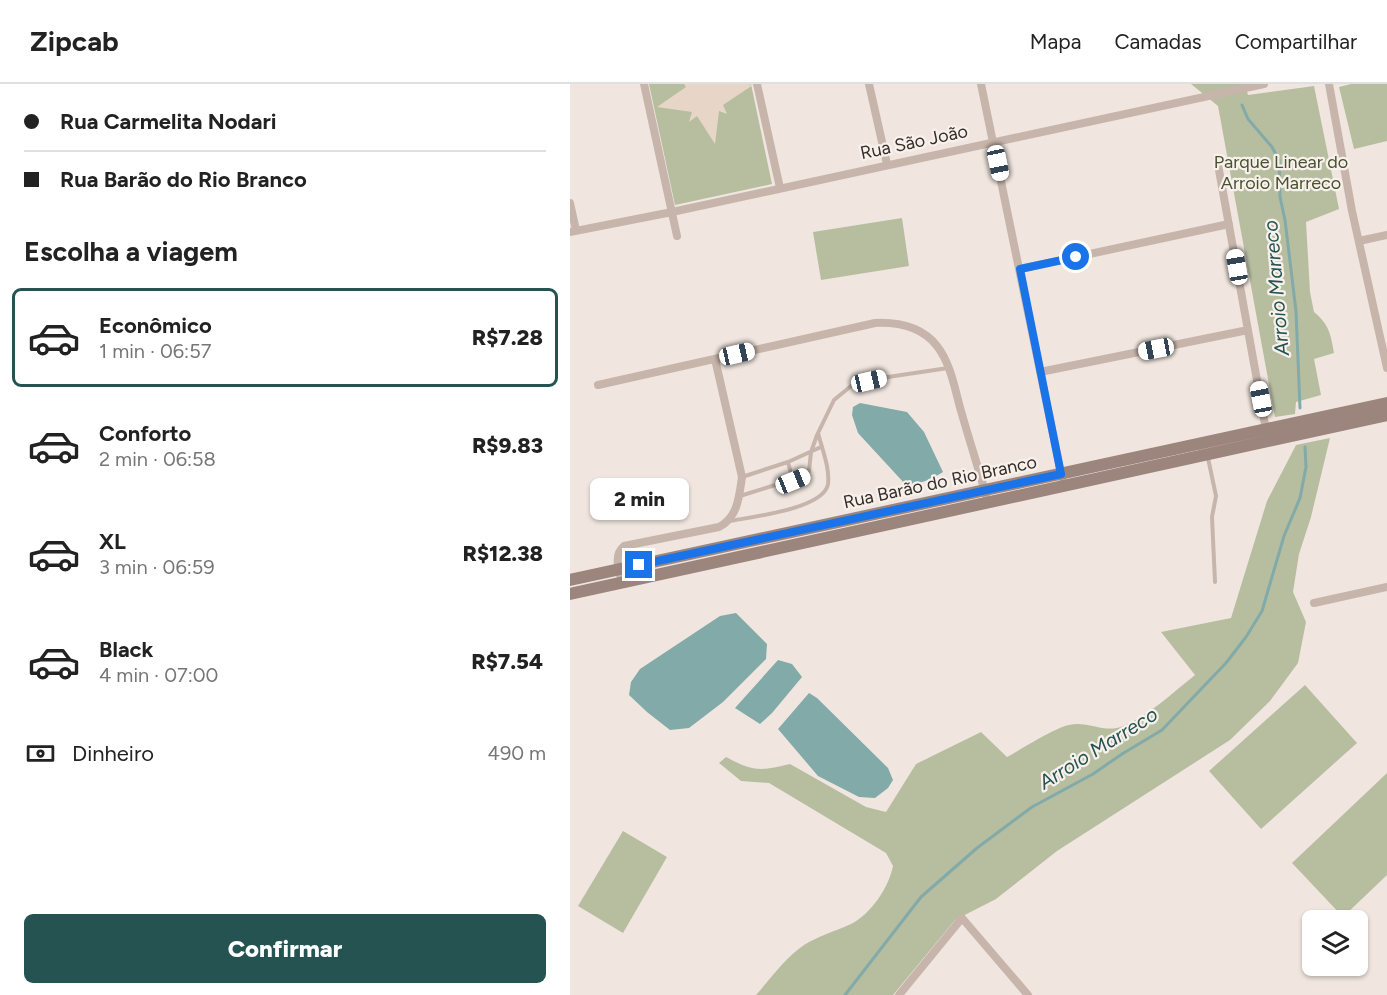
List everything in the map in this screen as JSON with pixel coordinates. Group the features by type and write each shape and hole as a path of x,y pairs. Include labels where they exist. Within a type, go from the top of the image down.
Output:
{"main road":[{"name":"Rua Barão do Rio Branco","path":"570,594 621,576 1334,420 1387,403"},
{"name":"Rua Barão do Rio Branco","path":"1206,448 1266,430 1387,415"},
{"name":"Rua Barão do Rio Branco","path":"570,580 621,576"}],"street":[{"path":"644,84 677,236"},
{"path":"757,84 780,188"},
{"path":"869,84 887,164"},
{"path":"981,84 1062,479"},
{"name":"Rua São João","path":"573,231 672,212 1264,84"},
{"path":"1329,84 1359,241 1387,368"},
{"path":"1217,159 1266,430"},
{"path":"570,203 573,231"},
{"path":"1020,269 1229,224"},
{"path":"1359,241 1387,235"},
{"path":"598,385 875,322 893,322 923,333 937,346 948,368 986,496"},
{"path":"1040,372 1248,330"},
{"path":"621,576 618,553 624,546 718,527 729,522 739,497 742,477 715,359"},
{"path":"1314,603 1387,587"},
{"path":"898,995 962,918 1026,994"}],"lane":[{"path":"739,497 807,475 811,452 834,400 851,386 888,377 948,368"},
{"path":"729,522 770,514 811,502 820,497 828,487 828,473 818,433"},
{"path":"742,477 788,462 821,447"},
{"path":"1206,448 1216,496 1212,517 1215,582"},
{"path":"788,462 793,481"}],"green space":[{"path":"649,84 751,84 772,184 675,205"},
{"name":"Parque Linear do Arroio Marreco","path":"1191,84 1245,84 1248,95 1314,86 1339,209 1306,222 1310,292 1314,312 1328,330 1334,353 1314,359 1321,395 1296,402 1295,414 1275,417 1218,106"},
{"path":"1351,84 1387,84 1387,141 1354,149 1339,87"},
{"path":"902,218 909,266 821,280 813,232"},
{"path":"1330,438 1311,517 1299,554 1293,592 1306,622 1298,663 1270,701 1230,740 1057,851 996,899 955,920 893,995 756,995 797,950 821,936 851,924 865,914 888,883 893,866 886,853 769,783 741,781 719,763 726,757 757,769 790,764 866,807 886,812 916,764 981,732 1007,757 1047,734 1069,725 1082,724 1110,729 1133,721 1195,675 1161,632 1231,618 1267,501 1296,445"},
{"path":"1305,685 1357,743 1261,829 1209,771"},
{"path":"1387,773 1387,875 1350,910 1336,910 1292,863"},
{"path":"623,831 667,857 623,933 578,906"}],"shaded area":[{"path":"684,84 753,85 723,105 727,114 719,111 715,144 697,116 689,122 692,112 657,107 686,87"}],"water":[{"path":"860,403 907,412 924,432 943,472 915,484 905,484 858,433 852,415 853,407"},
{"path":"736,613 767,644 766,659 723,702 689,728 670,730 629,695 631,682 640,669 720,616"},
{"path":"778,660 792,664 802,677 760,724 735,708"},
{"path":"809,693 817,698 888,768 893,780 888,788 875,798 859,797 818,776 778,729"}],"waterway":[{"name":"Arroio Marreco","path":"1242,105 1248,119 1272,147 1279,160 1280,197 1296,311 1300,408"},
{"name":"Arroio Marreco","path":"845,995 921,897 977,848 1032,807 1093,774 1162,730 1226,663 1262,611 1284,536 1300,498 1306,467 1305,447"}],"route":[{"path":"639,565 1061,474 1020,269 1076,257"}]}
